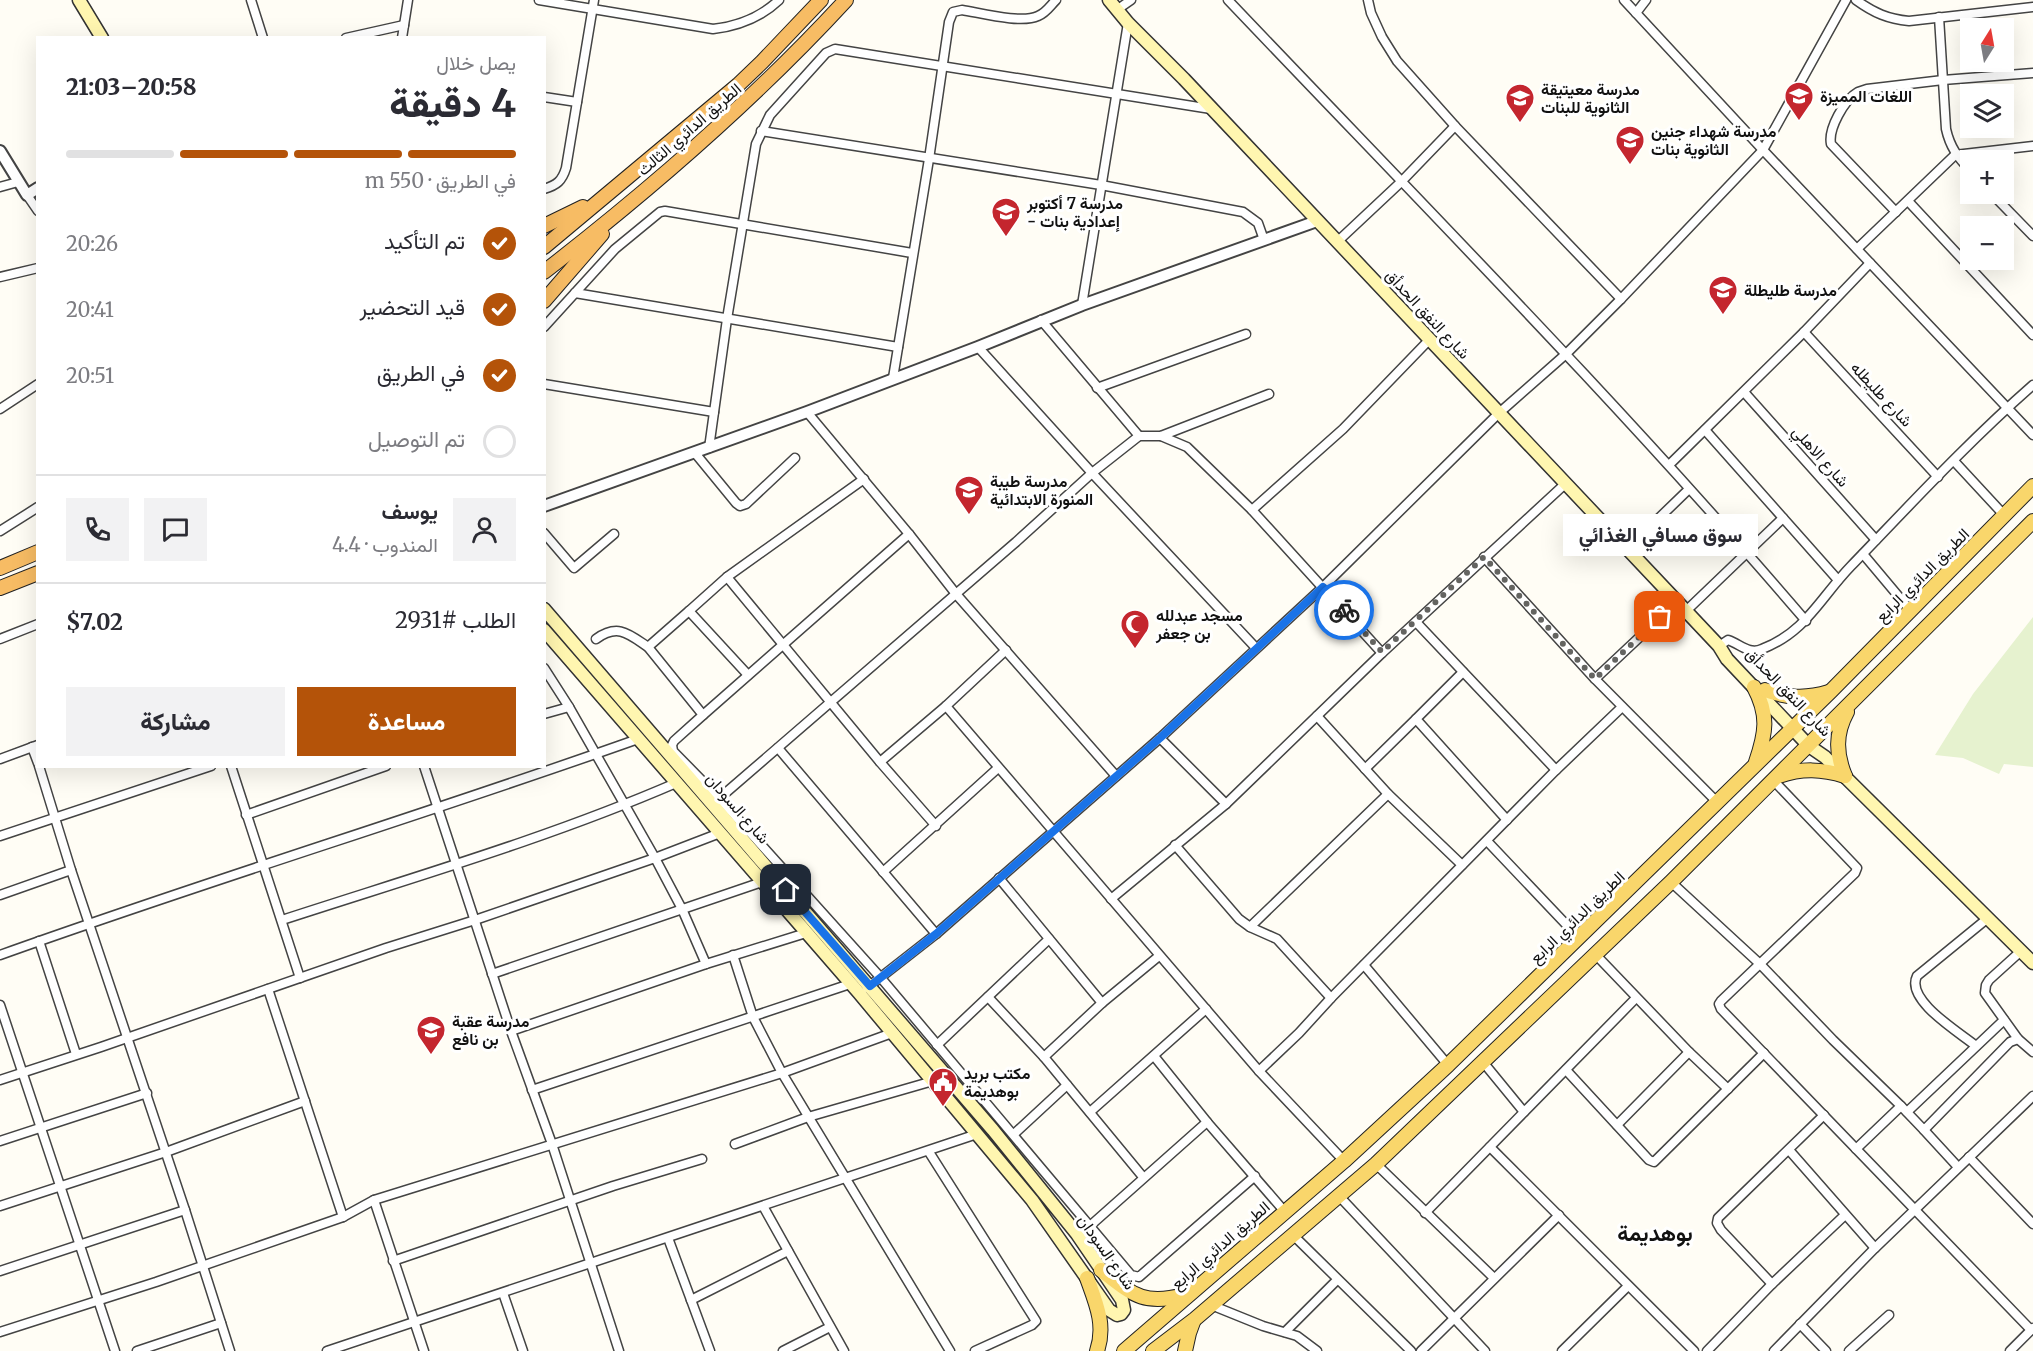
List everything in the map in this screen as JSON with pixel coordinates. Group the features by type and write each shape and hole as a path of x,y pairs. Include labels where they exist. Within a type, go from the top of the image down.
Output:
{"highway":[{"name":"الطريق الدائري الثالث","path":"546,245 738,85 821,0"},
{"name":"الطريق الدائري الثالث","path":"546,270 614,218 758,90 805,45 846,0"},
{"path":"546,225 601,198"},
{"path":"546,299 614,218"},
{"path":"0,568 36,553"},
{"path":"0,588 36,574"}],"main road":[{"path":"79,0 101,36"},
{"name":"شارع النفق الحدأق","path":"1113,4 1128,23 1430,339 1721,649 1730,655 1825,757 2033,963"},
{"name":"الطريق الدائري الرابع","path":"1134,1348 1189,1294 1344,1161 1449,1065 1831,691 2033,486"},
{"path":"1153,1351 1195,1319 1376,1164 1671,882 2033,521"},
{"name":"شارع السودان","path":"546,611 716,801 864,990 1029,1174 1077,1234 1122,1300 1124,1310 1121,1314 1117,1315 1108,1310 1032,1200 892,1032 864,990 850,984 546,632"},
{"path":"573,663 583,654"},
{"path":"1755,765 1765,728 1760,688 1778,695 1802,698 1831,691"},
{"path":"1845,776 1838,748 1839,733 1851,704"},
{"path":"1775,778 1789,772 1815,770 1845,776"},
{"path":"1514,1002 1530,1018"},
{"path":"1101,1270 1131,1293 1142,1298 1168,1299 1189,1294"},
{"path":"1088,1278 1102,1328 1097,1351"},
{"path":"1185,1351 1195,1319"}],"street":[{"path":"251,0 262,36"},
{"path":"402,36 408,0"},
{"path":"539,0 594,4 713,29 745,23 764,13 779,0"},
{"path":"893,378 949,22 953,12 962,10 1023,19 1036,17 1045,12 1056,0"},
{"path":"1113,4 1131,0"},
{"path":"1228,0 1566,354 1669,465 1806,621"},
{"path":"1368,0 1382,37 1397,61 1455,126 1621,299"},
{"path":"1624,0 2033,435"},
{"path":"1636,13 1646,0"},
{"path":"864,990 936,934 1160,738 1323,587 1499,413 1566,354 1621,299 1763,150 1846,0"},
{"path":"1856,0 1876,14 1890,19 1909,21 2033,8"},
{"path":"546,188 556,185 563,177 594,4"},
{"path":"1939,17 1946,129 1949,142 1960,160"},
{"path":"1082,305 1128,23"},
{"path":"355,36 404,25"},
{"path":"709,448 727,319 756,144 761,131 782,101 830,50 943,65 1211,109"},
{"path":"1896,212 1831,144 1829,136 1834,121 1851,98 1858,92 1943,80 2033,73"},
{"path":"546,97 577,102"},
{"path":"1337,242 1401,182 1455,126"},
{"path":"761,131 1101,185 1243,212 1258,224 1264,240"},
{"path":"1857,249 1955,155 2033,146"},
{"path":"0,151 36,209"},
{"path":"0,187 18,182"},
{"path":"27,195 36,189"},
{"path":"1908,201 2033,334"},
{"path":"2002,204 2033,236"},
{"path":"546,325 615,249 660,212 665,211 912,253"},
{"path":"546,505 807,412 978,347 1041,320 1317,221"},
{"path":"1669,465 1804,332 1870,263"},
{"path":"0,277 36,268"},
{"path":"575,293 898,347"},
{"path":"1041,320 1096,388 1139,436"},
{"name":"شارع طليطله","path":"1804,332 1938,477"},
{"path":"1096,388 1246,334"},
{"path":"1252,510 1343,429 1430,339"},
{"path":"978,347 1256,648"},
{"path":"546,384 714,412"},
{"path":"0,409 36,385"},
{"path":"1721,649 1728,640 1744,649 1761,650 1797,630 1838,580 1876,540 2007,408 2033,385"},
{"name":"شارع الاهلي","path":"1743,392 1876,540"},
{"path":"716,801 1092,473 1139,436 1161,436 1269,394"},
{"path":"807,412 956,594 1116,776"},
{"path":"1705,430 1838,580"},
{"path":"1161,436 1187,447 1252,510 1382,652"},
{"path":"695,453 736,503 741,506 795,459"},
{"path":"1954,461 2004,515"},
{"path":"648,646 727,577 864,479"},
{"path":"1111,899 1226,804 1382,652 1565,484"},
{"path":"1627,549 1689,489"},
{"path":"0,531 36,508"},
{"path":"1686,611 1783,518"},
{"path":"546,534 574,568 614,534"},
{"path":"909,534 674,741 673,751 716,801 881,978 1131,1275 1139,1277 1254,1176"},
{"path":"1863,554 1910,610"},
{"path":"1484,557 1595,679 1717,802"},
{"path":"727,577 936,826"},
{"path":"1595,679 1677,602"},
{"path":"689,611 748,675"},
{"path":"1416,622 1556,770"},
{"path":"0,639 36,625"},
{"path":"596,639 615,630 624,631 648,646 703,715"},
{"path":"880,762 946,706 1006,650"},
{"path":"546,671 655,858 682,909 706,964"},
{"path":"1365,769 1463,672"},
{"path":"546,713 568,706"},
{"path":"946,706 1259,1071 1344,1161"},
{"path":"1259,1071 1556,770 1622,707"},
{"path":"1317,716 1388,794 1462,865"},
{"path":"1416,719 1507,820"},
{"path":"1160,738 1226,804"},
{"path":"0,955 90,922 357,836 638,739"},
{"path":"0,759 35,746"},
{"path":"778,748 936,934"},
{"path":"39,768 230,1351"},
{"path":"0,836 205,768"},
{"path":"232,768 300,978"},
{"path":"246,815 380,768"},
{"path":"425,768 511,1031 552,1144 619,1351"},
{"path":"883,872 998,768"},
{"path":"1775,778 1857,868 1855,873 1719,1005 2032,1329 2013,1350"},
{"path":"282,920 456,864 624,806 676,783"},
{"path":"1251,927 1388,794"},
{"path":"0,1080 386,948 476,920 720,833"},
{"path":"1487,841 1579,938"},
{"path":"1175,845 1239,919 1278,939 1331,998"},
{"path":"0,895 71,870"},
{"path":"999,878 1102,1004"},
{"path":"492,974 762,882"},
{"path":"1671,882 1760,964 1904,1109 1958,1167"},
{"path":"1976,1046 1926,1006 1916,993 1914,982 1917,976 1988,918"},
{"path":"511,1031 733,955 806,933"},
{"path":"937,1045 1050,939"},
{"path":"39,941 76,1054"},
{"path":"2021,951 1986,985 1985,993 2018,1039 2033,1052"},
{"path":"733,955 753,1017 782,1073 950,1351"},
{"path":"1596,955 1689,1052 1728,1089"},
{"path":"1044,1057 1159,956"},
{"path":"1364,965 1449,1065"},
{"path":"532,1090 850,984"},
{"path":"268,988 343,1217"},
{"path":"988,997 1044,1057 1143,1177"},
{"path":"1425,1213 1636,998"},
{"path":"0,1005 115,1351"},
{"path":"1090,1112 1206,1009"},
{"path":"1856,1149 2004,1020"},
{"path":"0,1332 204,1266 343,1217 374,1200 782,1073 892,1032"},
{"path":"1924,1130 2010,1042 2018,1039"},
{"path":"1617,1125 1689,1052"},
{"path":"1566,1070 1649,1160 1654,1162 1764,1053"},
{"path":"1154,1056 1207,1122 1285,1212"},
{"path":"1483,1062 1524,1112"},
{"path":"735,1144 808,1117 933,1081"},
{"path":"1014,1134 1067,1085"},
{"path":"0,1141 147,1093"},
{"path":"1774,1351 1875,1248 2033,1096"},
{"path":"0,1206 166,1152 305,1101"},
{"path":"1772,1284 1717,1223 1719,1218 1824,1115"},
{"path":"1091,1226 1207,1122"},
{"path":"327,1351 929,1152 977,1134"},
{"path":"1490,1147 1694,1351"},
{"path":"1789,1150 1875,1248"},
{"path":"929,1152 1036,1321 1032,1325 975,1351"},
{"path":"1969,1157 2031,1217"},
{"path":"393,1261 702,1159"},
{"path":"1376,1164 1494,1278"},
{"path":"1339,1196 1485,1351"},
{"path":"374,1200 424,1351"},
{"path":"763,1206 844,1351"},
{"path":"0,1270 185,1210"},
{"path":"1421,1351 1559,1215"},
{"path":"1707,1351 1772,1284 1845,1215"},
{"path":"1293,1235 1411,1351"},
{"path":"668,1238 710,1351"},
{"path":"691,1300 788,1251"},
{"path":"1285,1332 1337,1280"},
{"path":"1567,1349 1628,1286"},
{"path":"503,1293 523,1351"},
{"path":"1211,1305 1263,1326 1285,1332 1306,1342 1317,1351"},
{"path":"1849,1351 1889,1315"},
{"path":"137,1351 221,1323"},
{"path":"1800,1324 1826,1351"},
{"path":"783,1351 830,1327"}],"green space":[{"path":"2033,617 2033,767 2004,764 1999,774 1963,758 1935,755 1973,694"}],"way so far":[{"path":"1344,610 1382,652 1484,557 1595,679 1660,617"}],"place":[{"name":"اللغات المميزة","path":"1799,122"},
{"name":"مدرسة معيتيقة الثانوية للبنات","path":"1520,124"},
{"name":"مدرسة شهداء جنين الثانوية بنات","path":"1630,166"},
{"name":"مدرسة 7 أكتوبر - إعدادية بنات","path":"1006,238"},
{"name":"مدرسة طليطلة","path":"1723,316"},
{"name":"مدرسة طيبة المنورة الابتدائية","path":"969,516"},
{"name":"سوق مسافي الغذائي","path":"1660,617"},
{"name":"مسجد عبدلله بن جعفر","path":"1135,650"},
{"name":"مدرسة عقبة بن نافع","path":"431,1056"},
{"name":"مكتب بريد بوهديمة","path":"943,1108"}],"district":[{"name":"بوهديمة","path":"1655,1233"}],"route":[{"path":"786,890 870,986 936,934 1160,738 1323,587 1344,610"}]}
